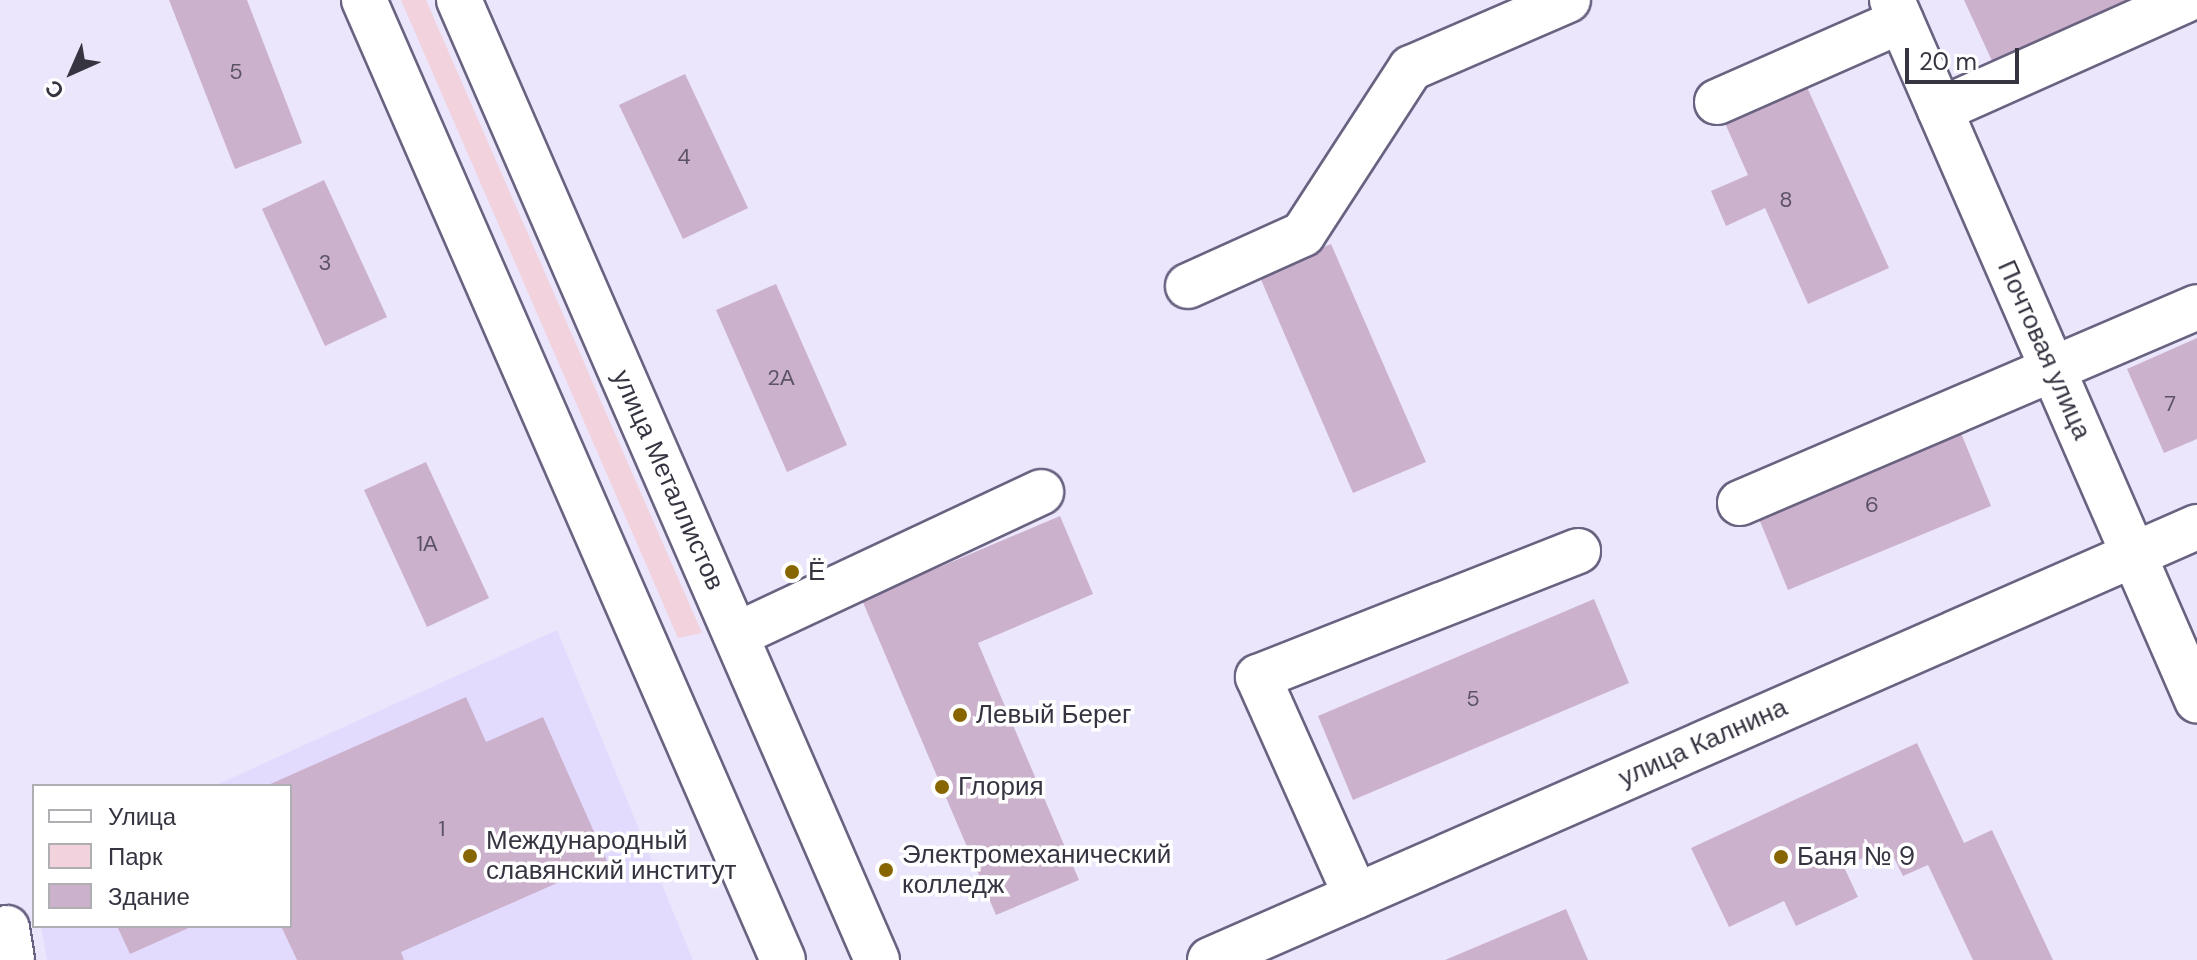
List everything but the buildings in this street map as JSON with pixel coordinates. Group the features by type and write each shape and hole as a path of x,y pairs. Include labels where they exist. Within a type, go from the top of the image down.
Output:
{"street":[{"path":"364,0 783,960"},
{"name":"улица Металлистов","path":"459,0 877,960"},
{"path":"1188,286 1303,234 1411,68 1568,0"},
{"path":"1940,110 2186,0"},
{"path":"1717,102 1896,10"},
{"name":"Почтовая улица","path":"1896,10 2197,700"},
{"path":"1740,503 2054,371 2197,307"},
{"path":"736,635 1041,492"},
{"name":"улица Калнина","path":"1210,960 2197,527"},
{"path":"1356,896 1258,677 1578,551"}],"shaded area":[{"name":"Международный славянский институт","path":"557,630 693,960 47,960 41,928 292,928 292,784 218,784"}],"green space":[{"path":"401,0 426,0 702,633 678,638"}],"place":[{"name":"Ё","path":"792,572"},
{"name":"Левый Берег","path":"960,715"},
{"name":"Глория","path":"942,787"},
{"name":"Международный славянский институт","path":"470,856"},
{"name":"Баня № 9","path":"1781,857"},
{"name":"Электромеханический колледж","path":"886,870"}]}
